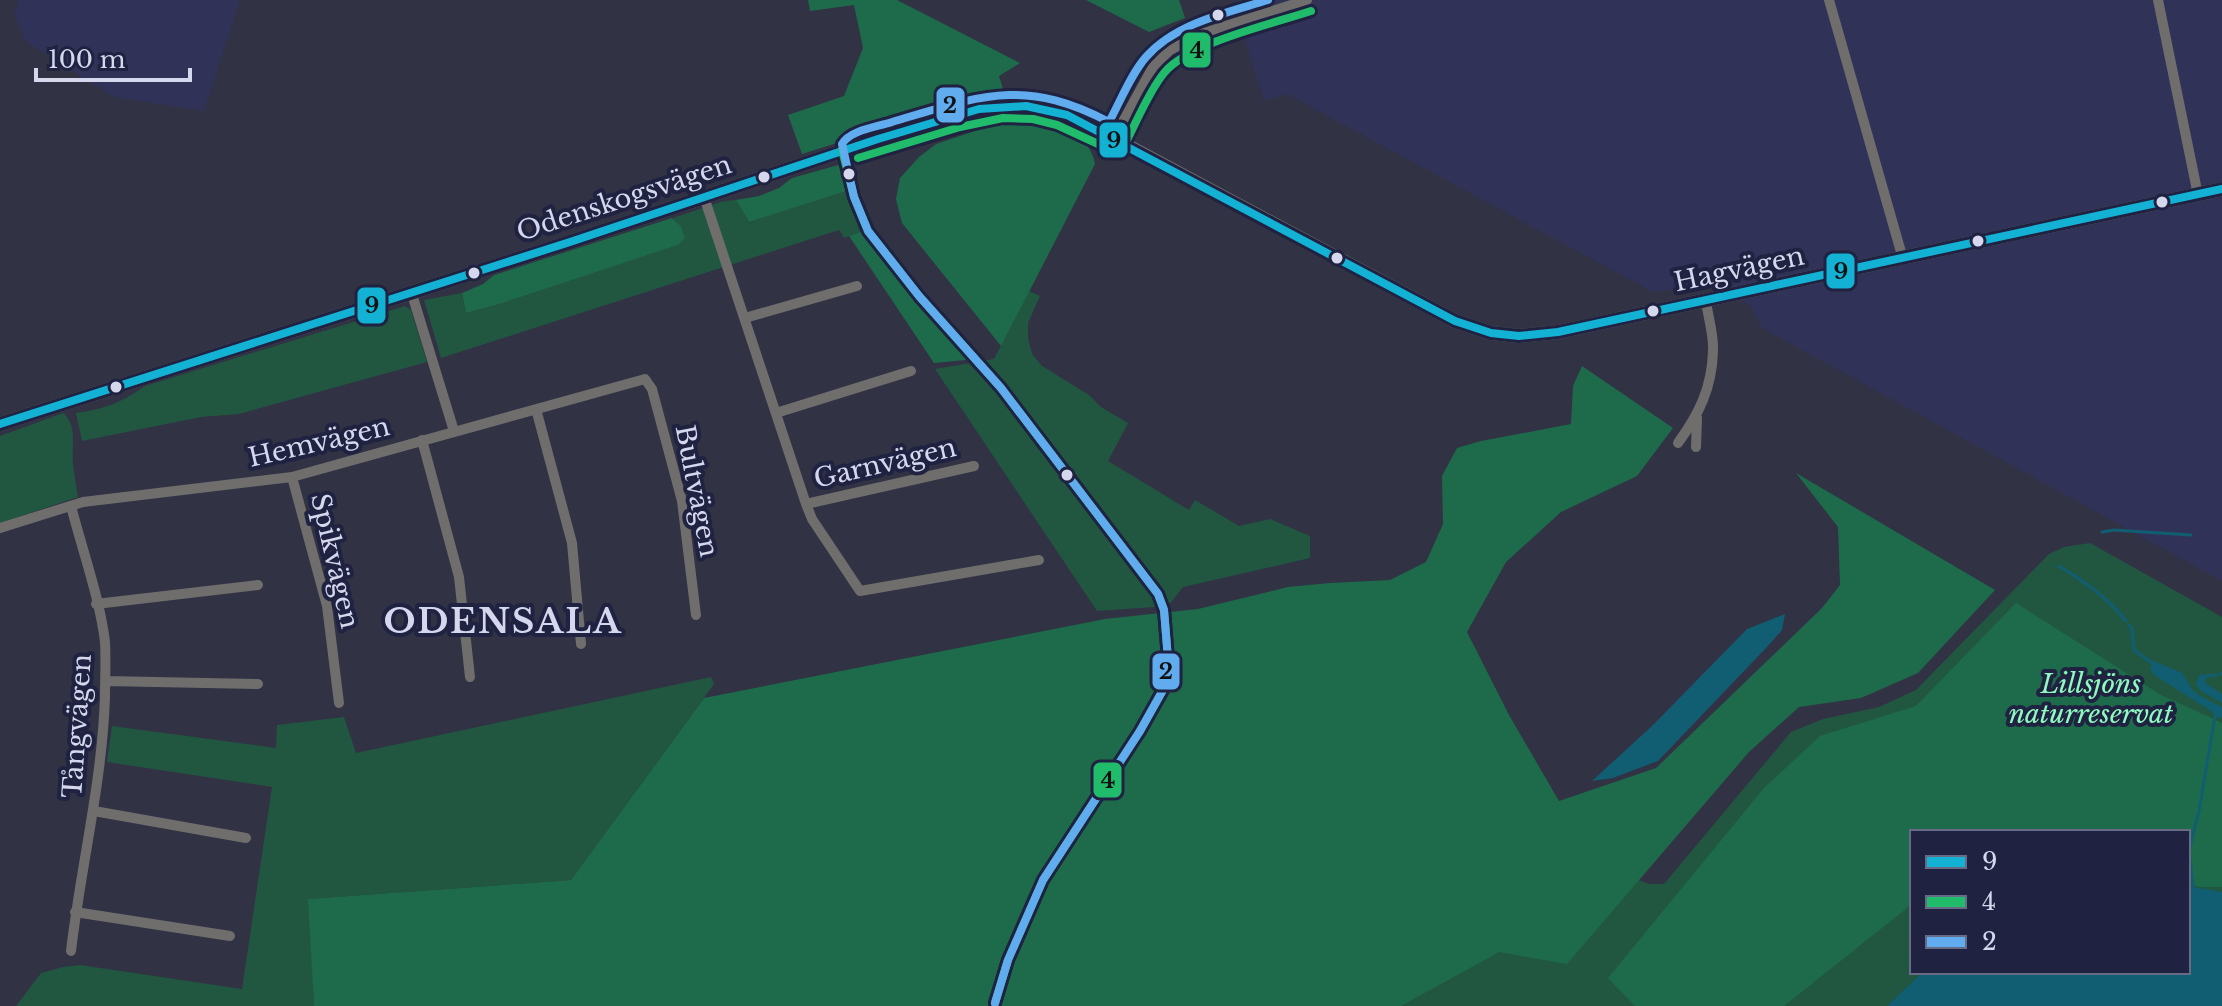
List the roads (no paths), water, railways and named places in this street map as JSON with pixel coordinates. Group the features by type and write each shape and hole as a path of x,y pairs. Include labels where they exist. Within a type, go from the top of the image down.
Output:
{"street":[{"path":"1114,138 1153,67 1170,50 1204,33 1307,0"},
{"path":"1829,0 1903,259"},
{"path":"2158,0 2198,195"},
{"name":"Odenskogsvägen","path":"0,424 979,109 1026,106 1051,111 1067,115 1114,138"},
{"name":"Hagvägen","path":"1114,138 1455,321 1491,333 1519,336 1558,332 2222,189"},
{"path":"704,197 806,504 812,519 860,591 1039,560"},
{"path":"745,318 857,286"},
{"path":"411,291 454,431"},
{"path":"1678,443 1697,416 1706,392 1713,350 1706,301"},
{"path":"776,413 911,371"},
{"name":"Hemvägen","path":"0,528 83,502 292,477 645,379"},
{"name":"Bultvägen","path":"645,379 654,395 682,501 696,615"},
{"path":"536,409 572,543 581,644"},
{"path":"1696,447 1697,416"},
{"path":"422,440 459,577 470,677"},
{"name":"Garnvägen","path":"806,504 974,466"},
{"name":"Spikvägen","path":"292,477 327,606 339,703"},
{"name":"Tångvägen","path":"71,506 105,643 103,744 71,951"},
{"path":"96,604 258,585"},
{"path":"105,681 258,684"},
{"path":"94,811 246,838"},
{"path":"75,912 230,936"}],"waterway":[{"path":"2102,532 2114,530 2191,535"},
{"path":"2059,566 2095,590 2126,621"},
{"path":"2129,625 2134,650 2152,663"},
{"path":"2206,676 2217,675"},
{"path":"2190,846 2215,716"},
{"path":"2190,859 2193,887"}],"district":[{"name":"ODENSALA","path":"503,621"}],"park label":[{"name":"Lillsjöns naturreservat","path":"2091,699"}]}
